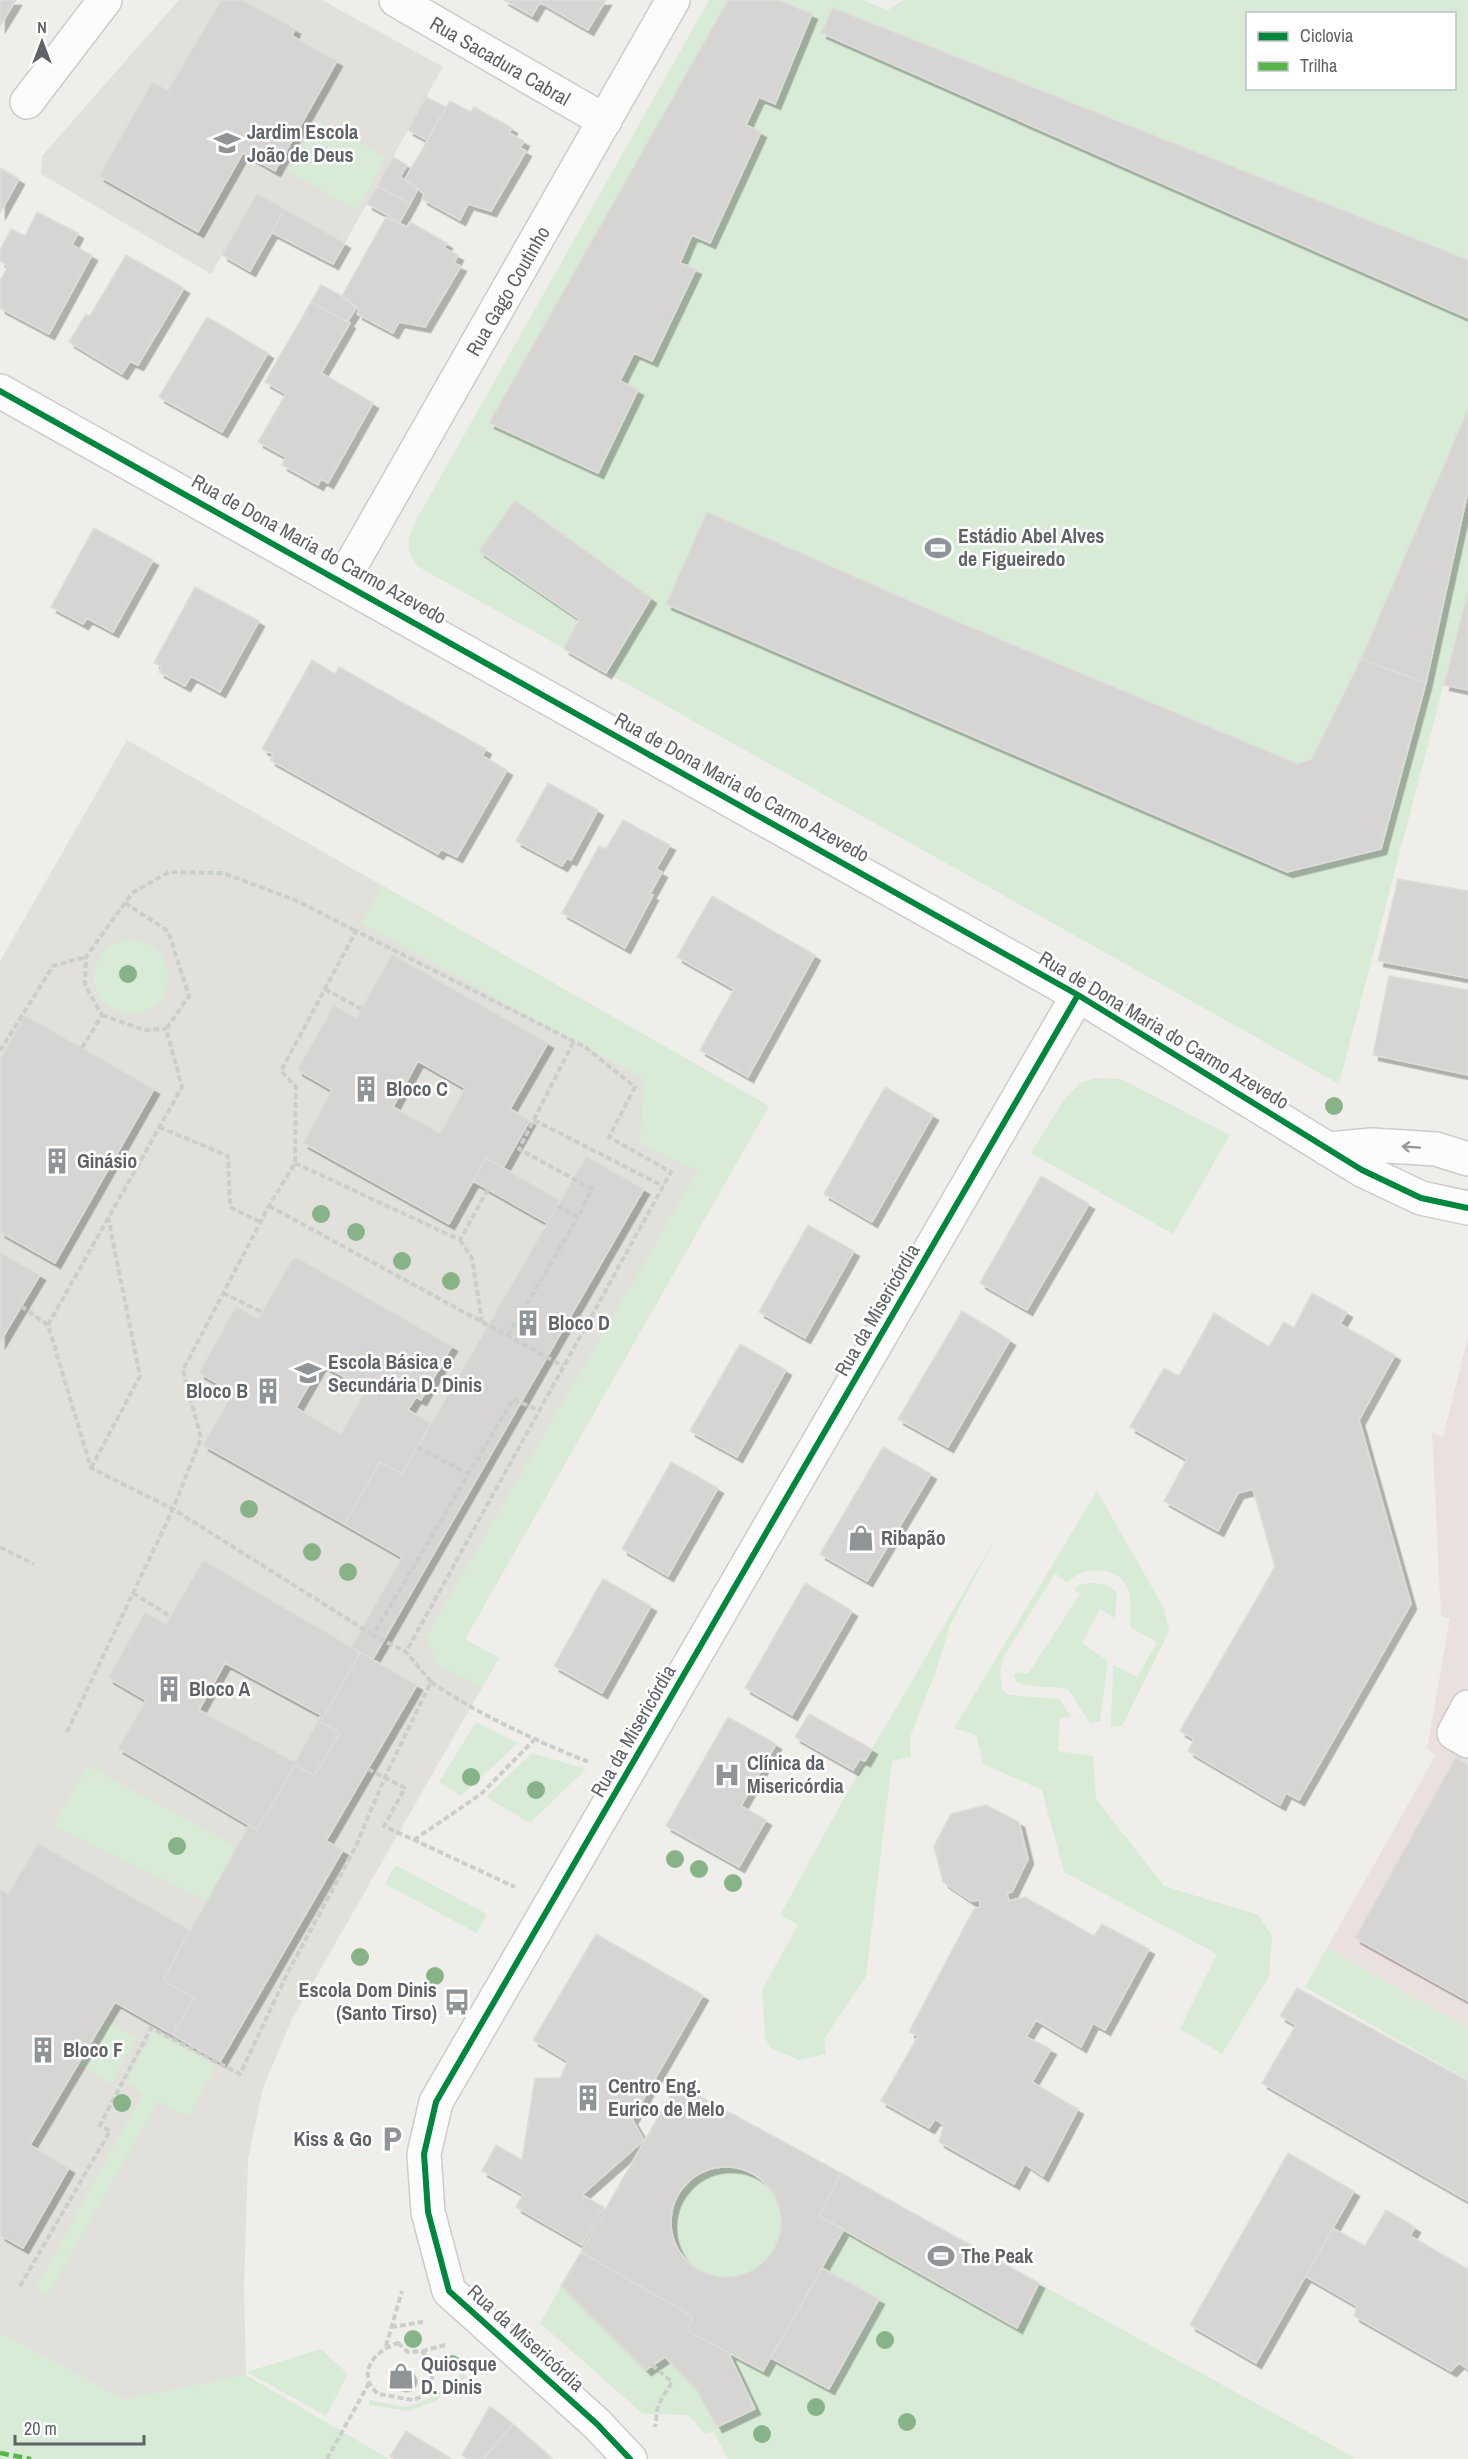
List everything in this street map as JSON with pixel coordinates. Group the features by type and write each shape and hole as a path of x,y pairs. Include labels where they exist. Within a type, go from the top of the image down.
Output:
{"street":[{"path":"27,102 105,0"},
{"name":"Rua Sacadura Cabral","path":"396,0 605,121"},
{"name":"Rua Gago Coutinho","path":"342,581 673,0"},
{"name":"Rua de Dona Maria do Carmo Azevedo","path":"0,391 1078,994 1362,1170 1421,1198 1468,1208"},
{"name":"Rua da Misericórdia","path":"630,2459 597,2424 449,2291 428,2212 424,2154 436,2102 1078,994"},
{"path":"1327,1149 1372,1145 1436,1149 1468,1159"},
{"path":"1468,1707 1454,1733 1468,1741"}],"path":[{"path":"166,1029 144,1030 102,1015 85,985 86,957 132,893 169,872 223,873 295,900 585,1047 634,1086 609,1137 671,1172 406,1652"},
{"path":"125,903 168,930 189,996 166,1029"},
{"path":"67,1732 173,1509 201,1438 183,1370 260,1222 295,1163 296,1086 281,1071 356,930"},
{"path":"0,1052 53,966 86,957"},
{"path":"325,989 361,1009"},
{"path":"82,1048 102,1015"},
{"path":"48,1325 182,1086 166,1029"},
{"path":"508,1336 592,1189 519,1149 574,1041"},
{"path":"534,1120 663,1186"},
{"path":"159,1127 228,1156 230,1207 260,1222"},
{"path":"295,1163 460,1240 472,1258 482,1322"},
{"path":"460,1240 488,1189"},
{"path":"269,1206 564,1366"},
{"path":"557,1206 578,1217"},
{"path":"91,1468 140,1376 108,1217"},
{"path":"223,1293 262,1312"},
{"path":"21,1306 48,1325 91,1468 173,1509 373,1635 406,1652 431,1683 469,1708 535,1740 586,1761 590,1756"},
{"path":"373,1635 513,1398 540,1411"},
{"path":"417,1447 469,1474"},
{"path":"0,1547 34,1564"},
{"path":"133,1593 170,1616"},
{"path":"20,2286 110,2131 100,2125 152,2026 240,2074 288,1972 356,1848 385,1777 431,1683"},
{"path":"413,1841 481,1794 535,1740"},
{"path":"368,1769 405,1788 384,1826 515,1887"},
{"path":"385,2347 402,2291"},
{"path":"391,2327 426,2322"},
{"path":"327,2459 369,2383 369,2368 375,2356 385,2347 398,2343 408,2352 422,2351 446,2344"},
{"path":"369,2383 378,2394 413,2400 423,2396 432,2383 432,2365 422,2351"},
{"path":"652,2365 672,2382 658,2405 655,2427"}],"shaded area":[{"name":"Jardim Escola João de Deus","path":"179,0 322,0 443,67 345,243 257,193 211,274 41,174 42,156"},
{"name":"Escola Básica e Secundária D. Dinis","path":"127,740 769,1106 465,1639 499,1658 292,2019 263,2088 248,2159 244,2285 246,2375 124,2400 0,2333 0,961"},
{"path":"1468,1337 1468,2028 1327,1948 1436,1755 1427,1749 1450,1618 1441,1616 1432,1432 1443,1437"}],"green space":[{"name":"Estádio Abel Alves de Figueiredo","path":"709,0 862,0 888,10 904,0 1468,0 1468,592 1339,1084 419,567 410,552 410,536 414,524"},
{"path":"318,120 386,158 356,210 288,171"},
{"path":"382,885 769,1106 465,1639 499,1658 482,1687 437,1664 426,1637 698,1171 640,1144 644,1079 361,923"},
{"path":"131,940 152,946 162,956 168,977 162,998 152,1008 131,1014 110,1008 100,998 94,977 100,956 110,946"},
{"path":"1096,1078 1121,1079 1230,1135 1173,1234 1031,1153 1063,1101 1080,1083"},
{"path":"1097,1491 1164,1608 1169,1631 1122,1726 1111,1726 1113,1665 1137,1677 1157,1642 1130,1627 1129,1593 1119,1577 1102,1570 1092,1570 1074,1577 1067,1583 1055,1573 1003,1658 1000,1672 1002,1689 1008,1695 1059,1699 1071,1717 1060,1718 1058,1751 1093,1756 1096,1799 1164,1886 1258,1915 1272,1936 1269,1976 1222,2054 1180,2029 1217,1954 1064,1872 1042,1790 983,1764 976,1735 954,1728"},
{"path":"996,1537 950,1625 936,1671 910,1737 911,1757 892,1761 866,1976 824,2039 826,2054 799,2060 771,2048 765,2038 762,1990 798,1925 780,1915 858,1773"},
{"path":"1080,1584 1107,1585 1117,1593 1115,1618 1100,1609 1082,1643 1108,1661 1100,1721 1090,1723 1068,1689 1022,1684 1016,1682 1014,1675 1017,1672 1028,1674 1080,1594 1074,1590"},
{"path":"476,1722 518,1743 461,1796 439,1782"},
{"path":"532,1753 586,1769 530,1823 486,1797"},
{"path":"88,1766 237,1847 207,1901 53,1825"},
{"path":"395,1865 487,1914 477,1933 385,1884"},
{"path":"1327,1948 1468,2028 1468,2080 1305,1987"},
{"path":"104,2020 136,2038 111,2084 78,2065"},
{"path":"154,2031 216,2066 188,2117 158,2101 48,2294 36,2288 143,2093 125,2082"},
{"path":"677,2084 1357,2459 728,2459 714,2432 704,2434 689,2415 643,2414 540,2323"},
{"path":"0,2333 124,2400 246,2375 389,2459 0,2459"},
{"path":"321,2349 348,2374 326,2416 247,2372"},
{"path":"463,2372 467,2377 435,2401 409,2411 369,2405 369,2400 407,2407 434,2396"}],"building":[{"path":"0,0 16,0 0,26"},
{"path":"221,0 243,0 295,29 292,36 337,61 275,171 243,153 198,232 99,176 152,82 168,90"},
{"path":"504,0 606,0 588,30 540,2 532,16"},
{"path":"728,0 778,0 812,14 775,104 759,97 746,125 761,132 710,243 692,235 680,263 696,269 652,361 634,353 620,381 638,390 598,473 489,423"},
{"path":"833,8 1468,260 1468,318 821,33"},
{"path":"426,97 446,107 427,140 408,130"},
{"path":"450,101 471,112 474,107 512,128 509,133 524,141 520,148 526,151 491,211 468,204 460,220 422,199 424,194 405,179"},
{"path":"393,157 407,165 400,177 418,189 410,204 377,186"},
{"path":"0,168 19,179 0,213"},
{"path":"377,186 410,204 400,222 367,204"},
{"path":"257,193 285,209 250,271 222,255"},
{"path":"285,209 345,243 333,264 271,232"},
{"path":"37,212 78,233 72,245 92,255 49,334 0,308 0,281 8,266 0,261 0,250 11,229 25,236"},
{"path":"386,217 407,227 410,222 447,243 444,248 458,255 454,263 461,266 425,327 399,322 393,333 357,314 359,310 342,296"},
{"path":"126,255 184,288 138,365 130,361 122,374 69,342 86,314 90,316"},
{"path":"321,285 357,307 347,322 311,302"},
{"path":"311,302 350,323 321,373 373,403 328,483 321,479 318,485 282,465 286,457 258,442 286,394 265,382"},
{"path":"207,317 268,353 222,432 159,397"},
{"path":"1468,409 1468,491 1426,683 1361,659"},
{"path":"515,500 651,598 606,673 564,649 579,619 479,551"},
{"path":"707,512 951,619 1298,764 1312,759 1361,659 1426,683 1381,849 1287,872 666,604"},
{"path":"94,528 153,560 113,632 87,618 83,624 51,607"},
{"path":"195,587 259,621 220,692 191,676 185,686 159,672 162,667 154,663"},
{"path":"1468,592 1468,690 1444,685"},
{"path":"312,660 335,674 339,667 486,749 482,756 507,770 457,857 441,849 438,854 270,760 273,754 262,749"},
{"path":"548,783 598,810 571,860 567,858 562,866 516,841"},
{"path":"623,820 670,845 656,869 662,872 650,894 653,895 625,948 562,913 599,846 606,849"},
{"path":"1398,879 1468,891 1468,978 1378,961"},
{"path":"712,896 815,955 748,1077 700,1050 734,989 677,957"},
{"name":"Bloco C","path":"392,954 548,1043 510,1109 530,1120 503,1168 486,1158 449,1224 303,1143 332,1090 297,1070 334,1005 356,1018","holes":["418,1061 465,1088 440,1133 393,1107"]},
{"path":"1389,976 1468,990 1468,1075 1373,1055"},
{"name":"Ginásio","path":"25,1015 154,1089 55,1263 0,1232 0,1059"},
{"path":"885,1087 933,1115 872,1222 824,1194"},
{"name":"Bloco D","path":"586,1156 644,1189 373,1659 351,1647 402,1557 344,1524 380,1462 402,1474"},
{"path":"486,1158 560,1200 547,1223 473,1181"},
{"path":"1041,1176 1089,1204 1027,1310 980,1283"},
{"path":"808,1225 854,1251 805,1338 759,1312"},
{"path":"0,1252 40,1275 0,1342"},
{"name":"Bloco B","path":"294,1256 452,1346 421,1400 416,1397 408,1410 431,1423 402,1474 380,1462 344,1524 203,1445 233,1392 199,1373 236,1306 258,1319","holes":["321,1364 366,1389 341,1434 296,1408"]},
{"path":"1312,1293 1347,1312 1340,1324 1395,1355 1359,1420 1411,1604 1299,1800 1286,1793 1280,1805 1188,1751 1194,1739 1180,1731 1275,1567 1253,1489 1238,1493 1218,1531 1164,1501 1187,1459 1130,1427 1164,1368 1179,1376 1214,1313 1269,1347 1284,1322 1294,1328"},
{"path":"962,1311 1010,1340 948,1447 898,1419"},
{"path":"740,1344 786,1370 737,1457 690,1431"},
{"path":"883,1447 931,1474 867,1581 820,1554"},
{"path":"671,1462 718,1488 668,1576 622,1549"},
{"name":"Bloco A","path":"203,1560 360,1652 321,1722 340,1733 314,1776 295,1765 257,1830 118,1748 146,1700 108,1678 145,1612 166,1624","holes":["225,1663 321,1715 295,1762 199,1710"]},
{"path":"603,1579 651,1606 602,1693 554,1666"},
{"path":"805,1583 852,1611 792,1715 745,1688"},
{"path":"360,1652 417,1685 326,1841 343,1850 220,2062 173,2035 194,1998 163,1980 249,1825 257,1830 295,1765 314,1776 340,1733 321,1722"},
{"path":"809,1714 872,1749 865,1761 860,1759 853,1770 795,1737"},
{"name":"Clínica da Misericórdia","path":"728,1717 776,1744 741,1806 766,1820 739,1867 666,1826"},
{"path":"1456,1757 1468,1764 1468,2001 1355,1938"},
{"path":"986,1805 1019,1822 1028,1859 1012,1892 1007,1893 1009,1901 1025,1897 1094,1936 1102,1924 1149,1949 1105,2030 1093,2023 1081,2047 1036,2020 1026,2037 1051,2049 1032,2082 1078,2109 1043,2176 1025,2164 1014,2184 939,2142 944,2125 935,2119 929,2128 881,2101 918,2036 909,2032 974,1909 981,1907 979,1900 971,1901 943,1882 934,1846 951,1814"},
{"name":"Bloco F","path":"38,1843 190,1930 163,1980 194,1998 173,2035 115,2002 30,2145 69,2168 23,2248 0,2235 0,1889 8,1894"},
{"name":"Centro Eng. Eurico de Melo","path":"596,1934 703,1995 632,2119 644,2140 582,2195 604,2207 582,2245 516,2207 523,2194 482,2171 496,2145 522,2160 535,2078 560,2078 568,2061 533,2040"},
{"path":"1297,1988 1468,2081 1468,2201 1262,2083 1296,2025 1280,2016"},
{"path":"677,2084 841,2173 819,2216 844,2229 763,2371 688,2331 692,2316 581,2252"},
{"path":"1288,2153 1354,2191 1256,2363 1190,2325"},
{"path":"726,2167 747,2171 765,2183 777,2201 781,2222 777,2243 765,2261 747,2273 726,2277 705,2273 687,2261 675,2243 671,2222 675,2201 687,2183 705,2171"},
{"name":"The Peak","path":"841,2173 1039,2283 1017,2328 819,2216"},
{"path":"1386,2210 1415,2227 1410,2236 1468,2269 1468,2369 1459,2363 1451,2371 1354,2316 1357,2306 1305,2276 1333,2228 1365,2246"},
{"path":"581,2252 692,2316 688,2331 728,2352 755,2409 717,2427 695,2388 665,2357 646,2370 561,2286"},
{"path":"822,2268 879,2299 829,2389 771,2358"},
{"name":"Quiosque D. Dinis","path":"397,2366 405,2366 411,2372 411,2380 405,2386 397,2386 391,2380 391,2372"},
{"path":"490,2406 513,2424 483,2459 468,2459 462,2455"},
{"path":"513,2424 553,2459 483,2459"},
{"path":"406,2431 452,2459 395,2459 390,2456"}],"marked path":[{"path":"0,2453 31,2459"}],"cycle path":[{"path":"0,391 1078,995 1362,1170 1421,1198 1468,1208"},
{"path":"630,2459 597,2424 449,2291 428,2212 424,2154 436,2102 1078,995"}],"place":[{"name":"Jardim Escola João de Deus","path":"227,143"},
{"name":"Estádio Abel Alves de Figueiredo","path":"938,548"},
{"name":"Bloco C","path":"366,1089"},
{"name":"Ginásio","path":"57,1161"},
{"name":"Bloco D","path":"528,1323"},
{"name":"Escola Básica e Secundária D. Dinis","path":"308,1373"},
{"name":"Bloco B","path":"268,1391"},
{"name":"Ribapão","path":"861,1538"},
{"name":"Bloco A","path":"169,1689"},
{"name":"Clínica da Misericórdia","path":"727,1775"},
{"name":"Escola Dom Dinis (Santo Tirso)","path":"457,2002"},
{"name":"Bloco F","path":"43,2050"},
{"name":"Centro Eng. Eurico de Melo","path":"588,2098"},
{"name":"Kiss & Go","path":"392,2139"},
{"name":"The Peak","path":"941,2256"},
{"name":"Quiosque D. Dinis","path":"401,2376"}]}
